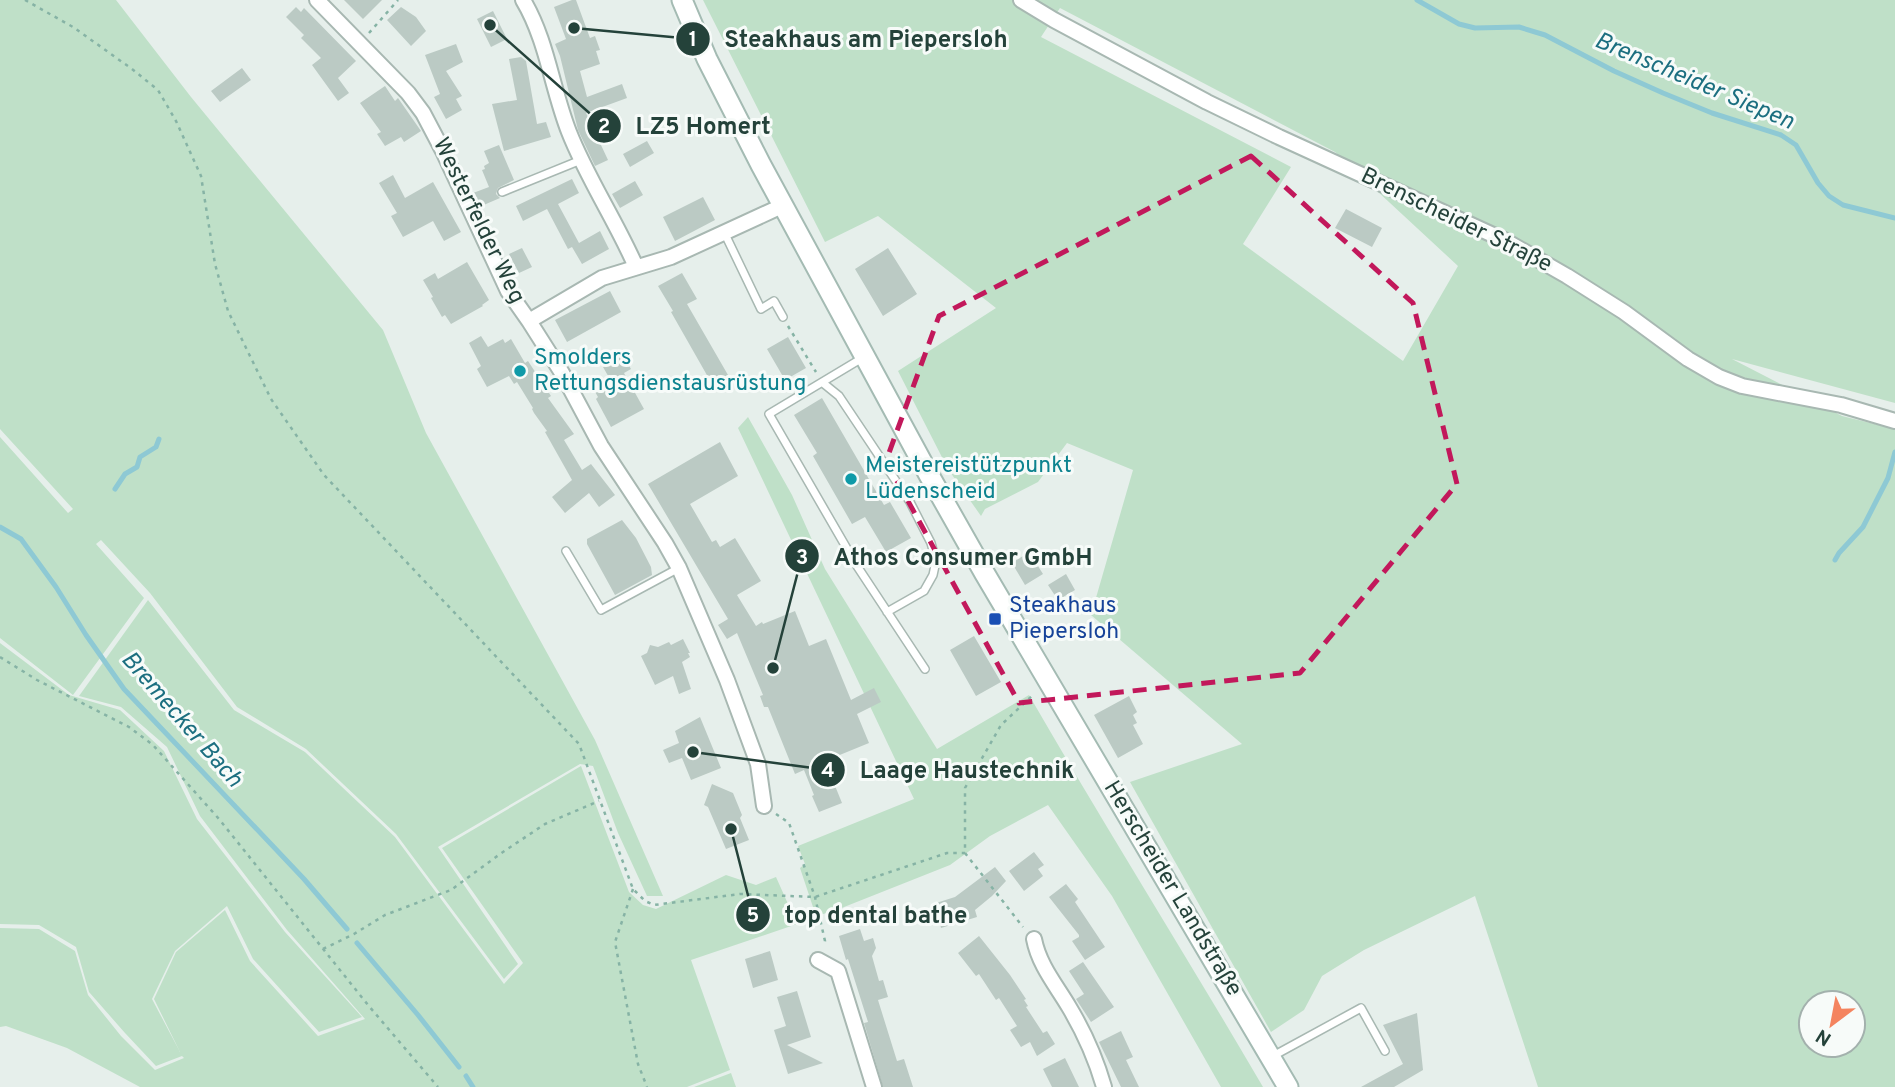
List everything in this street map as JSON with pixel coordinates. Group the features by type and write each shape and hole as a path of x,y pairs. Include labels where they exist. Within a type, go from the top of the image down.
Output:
{"main road":[{"name":"Herscheider Landstraße","path":"682,0 707,59 782,205 941,497 1287,1087"}],"street":[{"name":"Westerfelder Weg","path":"317,0 408,93 423,113 508,291 562,373 601,446 653,522 679,568 727,680 758,764 764,806"},
{"path":"523,0 544,49 568,130 636,267"},
{"name":"Brenscheider Straße","path":"1021,0 1207,102 1504,240 1590,290 1688,359 1719,377 1742,386 1841,405 1895,421"},
{"path":"529,321 602,278 671,257 782,205"},
{"path":"1034,939 1047,973 1070,1008 1096,1060 1104,1087"},
{"path":"818,960 838,971 874,1087"}],"lane":[{"path":"502,192 582,160"},
{"path":"724,232 761,309 774,301 783,317"},
{"path":"865,356 769,414 857,566 925,669"},
{"path":"822,383 839,396 910,502 931,543 936,561 933,575 924,591 887,612"},
{"path":"566,551 601,610 679,568"},
{"path":"1271,1057 1362,1008 1385,1051"}],"path":[{"path":"25,0 73,27 158,90 176,121 201,176 215,264 228,312 271,400 324,475 579,744 633,889 645,901 654,905 740,894 815,897 947,853 965,853"},
{"path":"360,43 398,0"},
{"path":"783,317 822,383"},
{"path":"0,657 37,680 128,727 153,745 219,819 368,1005 439,1087"},
{"path":"1034,939 965,853 965,789 1001,724 1026,703 1048,679"},
{"path":"323,949 385,915 451,890 545,824 600,801"},
{"path":"764,806 789,823 815,897 825,941 818,960"},
{"path":"633,889 615,942 638,1064 647,1087"}],"highlighted area":[{"path":"1251,156 1413,303 1457,484 1300,673 1019,703 886,461 939,316"}],"green space":[{"path":"0,0 116,0 191,97 383,330 426,433 595,740 663,896 647,896 618,833 593,766 580,764 438,847 518,964 504,979 396,834 306,749 237,707 150,593 101,540 96,544 144,598 73,695 0,638 0,437 68,513 73,509 0,429"},
{"path":"703,0 1895,0 1895,403 1732,359 1842,416 1895,429 1895,1087 1538,1087 1475,896 1364,950 1322,976 1304,1010 1271,1032 1130,782 1242,744 1091,615 1133,470 1067,443 1038,482 985,509 981,516 948,469 898,371 996,308 878,216 825,242","holes":["1060,8 1335,152 1458,266 1403,361 1243,244 1291,167 1041,37"]},
{"path":"748,417 792,495 825,569 937,749 1029,695 1263,1087 1221,1087 1112,896 1048,805 990,836 950,865 816,916 800,868 805,864 798,846 914,799 738,428"},
{"path":"148,600 234,710 305,752 395,837 504,984 523,963 442,848 581,766 629,892 643,905 656,909 726,875 756,885 776,877 797,924 691,960 730,1070 687,1087 140,1087 67,1048 6,1026 0,1027 0,928 39,929 75,951 88,995 121,1036 155,1070 184,1058 182,1056 156,1066 89,992 76,947 39,925 0,924 0,643 69,695 120,710 164,751 197,819 285,932 362,1017 319,1032 253,959 227,906 175,951 152,999 180,1052 154,999 176,952 225,910 250,961 318,1036 365,1019 287,930 200,816 167,747 121,707 79,696"},
{"path":"731,1073 736,1087 694,1087"}],"building":[{"path":"344,0 382,0 363,19"},
{"path":"576,0 590,38 595,36 600,50 596,51 600,64 580,71 587,97 622,84 627,98 586,113 608,160 595,166 578,130 555,44 566,39 554,7"},
{"path":"296,7 301,12 304,8 356,61 338,78 349,93 338,101 312,65 321,58 301,38 304,35 286,17"},
{"path":"401,7 416,17 426,31 411,46 387,20"},
{"path":"493,11 507,39 491,47 477,19"},
{"path":"456,44 463,62 446,71 462,96 456,99 462,110 446,119 434,97 440,94 425,55"},
{"path":"521,57 526,61 537,124 546,122 551,137 504,151 492,104 517,100 509,59"},
{"path":"242,68 251,80 220,102 211,91"},
{"path":"385,86 395,101 398,98 421,131 404,142 401,137 385,146 377,134 381,132 360,103"},
{"path":"647,141 654,153 630,167 623,154"},
{"path":"499,145 514,180 498,188 496,194 500,198 479,207 473,193 489,187 482,170 489,163 484,151"},
{"path":"393,175 405,198 433,182 461,232 444,241 433,221 403,237 391,216 397,213 379,183"},
{"path":"572,179 579,193 558,204 579,243 600,231 609,249 582,264 572,247 568,249 547,209 523,221 516,206"},
{"path":"635,181 643,195 620,208 612,194"},
{"path":"703,197 715,220 675,241 663,217"},
{"path":"1346,209 1382,228 1372,247 1335,228"},
{"path":"522,248 532,267 519,273 509,254"},
{"path":"888,248 917,294 883,316 855,269"},
{"path":"467,262 489,300 451,324 445,315 442,317 423,280 435,273 438,279"},
{"path":"682,273 697,299 687,304 728,375 712,384 658,286"},
{"path":"610,291 621,312 567,342 555,320"},
{"path":"481,336 488,347 503,339 505,343 511,339 574,434 564,440 582,470 591,464 615,495 599,507 589,493 565,513 552,497 572,480 545,432 547,431 517,382 514,384 509,376 487,387 477,369 481,366 469,343"},
{"path":"788,337 806,368 785,380 767,349"},
{"path":"623,355 631,369 624,373 644,409 611,427 594,390 611,381 603,367"},
{"name":"Meistereistützpunkt Lüdenscheid","path":"822,398 884,505 890,502 911,538 886,552 865,517 852,524 813,456 817,453 794,415"},
{"path":"720,442 738,476 690,504 712,542 716,540 720,547 735,538 761,581 737,595 756,626 795,611 809,646 826,639 851,700 874,688 881,702 857,714 869,743 825,761 842,803 819,812 804,770 795,774 768,707 764,707 760,696 763,695 737,633 727,639 718,625 728,619 648,484"},
{"path":"622,520 636,538 651,567 652,575 615,595 587,544 587,539"},
{"path":"1029,552 1043,574 1025,585 1012,563"},
{"path":"1066,574 1075,590 1058,600 1048,585"},
{"path":"974,636 1001,682 976,696 950,650"},
{"path":"683,639 690,653 690,657 682,662 691,689 679,694 673,676 655,685 641,656 647,653 650,645 658,647 669,642 671,645"},
{"path":"1129,696 1137,712 1133,715 1137,723 1133,725 1143,744 1118,758 1094,715"},
{"path":"700,717 721,768 691,780 682,758 669,763 663,750 679,743 675,731"},
{"path":"712,784 733,793 749,840 726,849 708,807 704,805"},
{"path":"1034,852 1044,865 1038,869 1043,876 1024,891 1009,871"},
{"path":"995,867 1006,881 975,910 977,917 941,928 936,903 955,897"},
{"path":"1066,884 1078,899 1075,902 1105,947 1085,960 1072,941 1079,935 1049,897"},
{"path":"860,929 864,941 873,938 876,948 872,956 879,981 883,980 888,997 878,1000 897,1061 904,1059 913,1087 883,1087 864,1023 868,1022 839,936"},
{"path":"979,936 1026,999 1026,1007 1043,1033 1047,1031 1055,1044 1037,1056 1030,1042 1021,1047 1010,1030 1017,1026 999,998 996,1000 979,974 976,976 958,953"},
{"path":"770,951 778,980 753,988 745,959"},
{"path":"1083,962 1114,1007 1091,1022 1076,999 1084,994 1069,971"},
{"path":"797,991 811,1037 787,1045 823,1063 788,1074 774,1030 786,1026 777,997"},
{"path":"1417,1013 1423,1070 1394,1087 1361,1087 1403,1064 1383,1025"},
{"path":"1121,1031 1133,1057 1126,1060 1139,1087 1121,1087 1099,1042"},
{"path":"1065,1058 1079,1087 1052,1087 1043,1069"}],"waterway":[{"name":"Brenscheider Siepen","path":"1417,0 1459,24 1475,28 1519,27 1545,35 1663,93 1712,113 1781,135 1796,145 1818,183 1829,196 1843,205 1895,218"},
{"path":"115,489 125,474 137,467 140,457 156,447 159,439"},
{"path":"1835,560 1863,527 1888,478 1895,452"},
{"name":"Bremecker Bach","path":"0,527 21,539 124,689 304,879 347,929"},
{"name":"Bremecker Bach","path":"357,943 459,1067"},
{"name":"Bremecker Bach","path":"466,1076 473,1087"}],"place":[{"name":"LZ5 Homert","path":"490,25"},
{"name":"Steakhaus am Piepersloh","path":"574,28"},
{"name":"Smolders Rettungsdienstausrüstung","path":"520,371"},
{"name":"Meistereistützpunkt Lüdenscheid","path":"851,479"},
{"name":"Steakhaus Piepersloh","path":"995,619"},
{"name":"Athos Consumer GmbH","path":"773,668"},
{"name":"Laage Haustechnik","path":"693,752"},
{"name":"top dental bathe","path":"731,829"}]}
